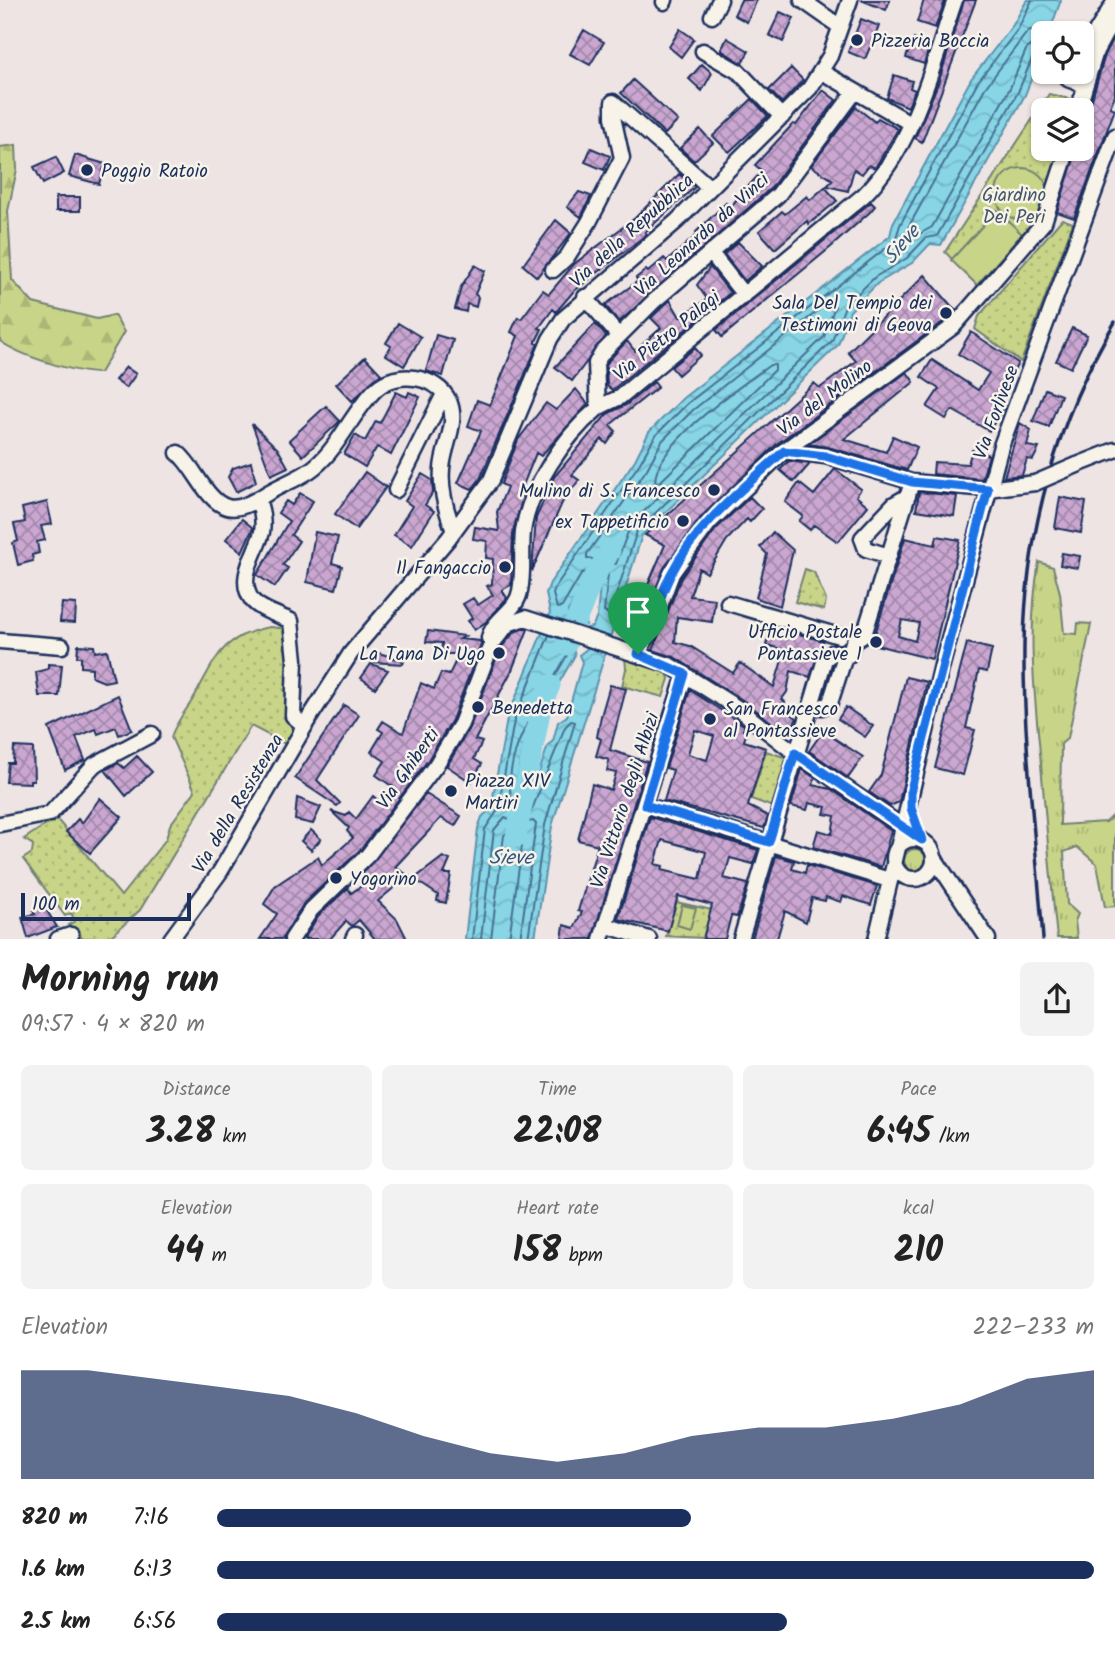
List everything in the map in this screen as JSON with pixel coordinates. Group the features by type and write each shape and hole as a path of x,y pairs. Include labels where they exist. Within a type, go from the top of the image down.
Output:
{"street":[{"path":"712,16 720,0"},
{"path":"802,0 839,26"},
{"path":"850,0 822,72 854,93 910,123"},
{"name":"Via Pietro Palagi","path":"492,644 489,638 491,629 512,608 520,593 524,530 544,477 567,443 597,408 620,397 885,174 910,123 955,0"},
{"path":"1094,35 1115,1"},
{"path":"1081,98 1096,51 1115,16"},
{"path":"703,51 739,72 782,117"},
{"name":"Via della Repubblica","path":"302,732 351,653 454,531 492,480 550,340 563,319 585,297 677,221 782,117 822,72"},
{"name":"Via Leonardo da Vinci","path":"597,408 596,363 617,334 778,195 854,93"},
{"path":"553,270 567,257 589,222 622,158 613,117 613,102 709,187"},
{"name":"Via Forlivese","path":"876,939 911,789 988,489 1001,446 1115,136"},
{"name":"Via del Molino","path":"632,652 653,625 672,573 730,500 784,451 954,326 1044,222 1064,161"},
{"path":"711,253 744,295"},
{"path":"585,297 617,334"},
{"path":"178,453 192,466 199,482 227,507 240,507 310,471 377,387 402,378 421,378 444,394 450,403 452,418 442,482 444,507 454,531"},
{"path":"396,490 444,394"},
{"path":"784,451 825,456 910,489 988,489 1035,483 1115,450"},
{"path":"741,939 825,659 839,654 833,641 864,635 910,489"},
{"path":"889,556 866,549 862,538 910,489"},
{"name":"Via della Resistenza","path":"171,939 220,872 305,726 293,716 295,660 291,621 260,607 251,599 247,587 252,552 262,531 258,499"},
{"path":"728,603 846,639"},
{"name":"Via Ghiberti","path":"292,939 311,910 368,855 436,765 461,724 492,644 515,620 535,620 632,652"},
{"path":"0,641 62,646"},
{"path":"632,652 685,674 739,709 795,753 922,840"},
{"name":"Via Vittorio degli Albizi","path":"603,932 685,674"},
{"path":"0,824 50,814 94,765 152,734"},
{"name":"Via Forlivese","path":"881,917 900,885 933,868 935,859 928,844 922,840 912,817 911,789"},
{"path":"645,805 889,880"},
{"path":"922,840 902,843 894,858 898,870 916,878 947,883 962,897"},
{"path":"935,859 989,939"},
{"path":"603,932 649,939"}],"green space":[{"name":"Giardino Dei Peri","path":"1049,94 1066,98 1046,98"},
{"name":"Giardino Dei Peri","path":"1031,121 1031,161 1062,161 1043,221 982,290 945,252"},
{"path":"16,145 17,169 8,211 12,280 33,303 97,319 114,315 124,332 100,373 48,363 0,341 0,147"},
{"path":"1022,168 1032,170 1040,176 1046,184 1046,204 1040,212 1032,218 1022,220 1012,218 1004,212 998,204 996,194 998,184 1004,176 1012,170"},
{"path":"997,210 1022,234 977,285 951,260"},
{"path":"1062,219 1073,223 1021,362 975,329 979,316"},
{"path":"1039,562 1053,567 1060,593 1064,633 1077,634 1078,623 1091,624 1068,738 1061,744 1060,825 1106,822 1115,814 1115,906 1105,907 1097,864 1077,847 1064,852 1067,904 1078,914 1075,921 1077,938 1057,938 1054,914 1033,674 1034,607"},
{"path":"805,569 814,572 826,600 824,610 795,602"},
{"path":"270,627 288,629 290,710 303,729 295,749 251,726 140,910 109,938 82,938 68,925 75,921 71,913 65,916 23,859 32,853 33,845 24,839 56,818 121,896 166,839 170,825 195,791 171,737 178,722 221,651 240,636"},
{"path":"625,656 667,672 669,679 663,697 622,686 626,669"},
{"path":"766,751 787,758 773,807 751,799"},
{"path":"915,849 923,852 926,860 923,868 915,871 907,868 904,860 907,852"},
{"path":"676,902 712,910 703,938 666,936"},
{"path":"682,905 696,908 690,929 677,925"}],"water":[{"name":"Sieve","path":"1027,0 1061,0 1053,21 1031,21 1031,80 1025,95 941,245 930,244 912,263 878,283 850,311 838,345 642,535 552,826 535,938 465,939 478,828 482,817 491,808 507,719 550,613 546,593 550,583 635,460 649,432 683,398 890,236 893,223 971,79 1013,25","holes":["601,574 597,617 592,627 587,628 593,644 579,655 582,662 567,716 558,722 553,741 548,745 528,806 520,809 519,770 531,727 575,655 570,635 586,625 582,619 572,622 568,620 568,611 587,578"]}],"building":[{"path":"741,0 757,0 747,22 734,15"},
{"path":"861,0 890,0 886,10"},
{"path":"924,0 945,1 935,28 917,22"},
{"path":"964,0 976,0 922,142 915,138 939,81"},
{"path":"780,12 794,18 783,42 769,35"},
{"path":"861,19 879,26 865,59 848,52"},
{"path":"680,29 694,39 681,57 669,47"},
{"path":"584,30 604,42 590,65 570,54"},
{"path":"1115,36 1115,95 1110,107 1115,109 1074,218 1057,212 1073,161 1094,161 1092,98 1105,55"},
{"path":"727,38 749,51 742,63 721,50"},
{"path":"913,39 930,45 924,64 906,58"},
{"path":"702,64 712,73 702,91 689,79"},
{"path":"791,68 803,80 782,103 769,90"},
{"path":"894,75 912,81 910,88 915,90 908,107 887,98"},
{"path":"633,80 678,121 665,134 621,93"},
{"path":"823,90 836,100 771,188 619,322 605,305 638,281 636,278 646,270 648,272 664,258 667,261 698,234 696,232 726,203 730,207 762,171 755,165 793,124 796,125"},
{"path":"752,99 768,116 729,152 713,136"},
{"path":"856,107 875,122 878,118 898,129 875,168 869,165 862,174 854,169 848,191 827,186 833,180 811,166"},
{"path":"700,129 713,143 694,161 680,148"},
{"path":"591,148 610,156 604,170 585,162"},
{"name":"Poggio Ratoio","path":"75,155 105,164 99,184 69,176"},
{"path":"56,157 64,173 43,184 34,167"},
{"path":"679,174 695,187 645,232 647,234 573,292 556,312 553,309 539,328 542,329 535,343 538,344 480,479 472,489 458,483 481,431 468,426 477,400 490,405 518,336 511,332 518,317 521,319 543,290 549,294 574,264 635,218"},
{"path":"825,187 837,201 809,224 807,221 775,249 759,231 782,211 785,214 807,196 810,200"},
{"path":"579,192 591,196 581,217 567,207"},
{"path":"56,197 80,197 80,211 56,211"},
{"path":"871,202 875,206 870,212 722,337 716,330"},
{"path":"556,220 571,233 537,277 523,265"},
{"path":"738,242 762,266 745,281 724,254"},
{"path":"475,265 485,271 475,294 478,297 476,307 467,304 466,312 455,309 461,287"},
{"path":"710,267 730,293 612,390 607,386 606,365 610,359 627,341 635,351 661,328 651,318 670,300 680,317 707,299 697,285"},
{"path":"925,275 955,310 947,319 778,443 702,516 664,568 641,626 632,622 665,545 645,535 814,383 820,388 856,361 848,352"},
{"path":"398,323 421,337 404,366 386,355 391,346 386,343"},
{"path":"595,324 606,336 572,381 555,367"},
{"path":"1072,328 1087,335 1071,368 1056,361"},
{"path":"971,332 1018,363 997,403 1004,407 989,431 952,410 946,419 927,407 939,389 921,377 932,360 978,390 989,373 958,354"},
{"path":"436,335 453,340 443,376 426,371"},
{"path":"695,348 701,355 678,375 671,367"},
{"path":"365,357 381,374 352,401 336,384"},
{"path":"126,367 136,374 126,388 115,380"},
{"path":"907,372 914,382 844,439 886,452 893,436 917,447 907,470 809,444"},
{"path":"654,382 658,387 610,425 616,431 607,444 602,439 572,475 579,480 562,503 532,571 536,518 554,477 607,414 626,405"},
{"path":"576,389 588,404 541,456 536,453 519,495 523,497 513,531 511,585 502,590 507,598 486,622 474,630 468,621 472,618 463,604 473,598 478,605 493,595 487,586 492,584 493,559 486,558 487,541 473,539 475,527 499,531 497,512 507,487 501,484 518,440 546,403 556,410"},
{"path":"1045,389 1061,395 1049,427 1033,421"},
{"path":"396,392 407,397 409,392 420,397 391,455 377,447 365,467 344,454 355,435 365,441 376,421 380,423"},
{"path":"326,406 340,421 303,456 289,440"},
{"path":"1020,423 1031,430 1027,446 1039,448 1033,460 1027,459 1022,475 1004,477"},
{"path":"252,424 278,449 288,467 271,475"},
{"path":"972,450 989,455 982,479 933,474 934,462 968,464"},
{"path":"789,461 810,464 794,482 780,470"},
{"path":"251,462 256,482 236,492 228,477 233,468"},
{"path":"835,469 861,489 856,496 868,506 838,542 814,525 810,530 799,521 803,516 785,502 799,483 814,495"},
{"path":"365,472 386,487 356,529 335,514"},
{"path":"422,474 432,480 433,492 425,505 434,511 412,546 394,535 412,506 405,501"},
{"path":"919,492 957,496 954,516 916,510"},
{"path":"300,493 313,501 291,535 299,541 283,565 288,568 275,587 257,575 289,521 278,513 286,501 292,505"},
{"path":"750,497 762,509 750,522 747,519 727,540 707,573 699,568 690,596 715,599 712,622 677,617 675,642 690,646 733,673 740,663 774,687 785,650 766,645 771,626 823,641 810,677 791,671 787,692 782,699 785,702 784,709 797,718 788,735 744,701 674,657 653,650 681,578 716,529"},
{"path":"1060,497 1086,502 1081,533 1055,528"},
{"path":"47,502 52,524 41,526 45,540 37,542 39,553 32,555 33,561 18,565 13,543 18,541 14,524 25,522 22,508"},
{"path":"242,519 253,528 242,552 226,539"},
{"path":"315,532 338,537 332,563 342,566 336,589 307,582"},
{"path":"773,532 793,550 780,606 756,598 767,554 760,547"},
{"path":"937,536 960,540 932,659 872,644 905,538 935,545","holes":["902,620 919,623 915,641 898,636"]},
{"path":"1062,553 1080,556 1078,568 1060,565"},
{"path":"62,603 76,604 75,623 60,622"},
{"path":"528,629 512,670 475,740 482,742 474,759 482,764 471,782 447,766 470,727 500,649 514,632"},
{"path":"428,631 465,636 460,639 480,641 481,644 452,720 428,760 361,849 304,903 282,939 260,939 277,914 264,904 275,886 318,857 322,865 353,838 347,831 349,828 331,811 346,816 349,812 356,819 373,796 380,802 393,787 376,775 385,761 371,752 383,732 378,729 383,721 403,733 421,683 434,689 441,673 449,675 459,654 441,654 442,643 426,642"},
{"path":"967,643 992,649 987,672 979,670 966,728 975,730 963,775 935,768"},
{"path":"78,645 94,646 95,652 107,650 114,680 104,682 92,677 92,668 81,667 81,657 77,657"},
{"path":"379,653 404,661 403,664 372,662"},
{"path":"48,664 62,665 59,696 39,696 36,672 48,669"},
{"path":"371,664 388,670 375,688 361,678"},
{"path":"906,677 927,682 899,802 890,806 869,792 881,775"},
{"path":"610,685 626,689 610,750 647,762 592,939 562,939 564,925 574,928 582,912 578,911 598,845 578,840 592,784 611,790 616,773 607,771 609,760 596,756 601,739 597,737 601,716"},
{"path":"690,690 745,726 743,730 747,731 744,741 766,748 748,806 768,816 764,828 664,801 673,770 666,768","holes":["695,730 714,736 707,760 688,754"]},
{"path":"118,695 132,730 119,735 116,727 98,734 96,729 76,737 85,760 65,770 49,728"},
{"path":"344,705 359,715 317,780 340,803 337,806 295,778"},
{"path":"846,707 873,726 865,737 838,719"},
{"path":"823,731 863,757 848,778 809,751"},
{"path":"14,747 33,748 34,780 30,780 30,783 6,782 8,763 13,763"},
{"path":"137,756 152,772 126,796 105,770 118,763 124,768"},
{"path":"802,769 815,778 813,785 831,789 891,831 881,867 813,847 818,830 832,834 835,816 824,814 826,807 809,803 807,810 791,806"},
{"path":"426,794 461,816 455,826 441,818 395,867 414,879 396,886 378,901 397,919 407,939 375,939 359,920 352,926 346,921 330,939 304,939 318,916 348,888 351,893 370,880 363,873"},
{"path":"100,798 122,817 90,853 66,832 78,819 82,823"},
{"path":"297,798 321,807 313,824 295,820"},
{"path":"650,817 758,850 753,864 730,858 724,878 748,884 737,917 731,916 725,939 703,939 712,905 678,896 668,931 618,919","holes":["662,840 706,852 700,879 662,870 663,866 655,864"]},
{"path":"311,830 321,839 311,850 301,841"},
{"path":"776,856 794,861 792,869 805,873 807,865 877,886 871,905 843,896 841,902 826,897 825,901 812,898 806,922 785,911 777,939 752,939"},
{"path":"443,857 450,860 444,874 451,874 446,903 437,901 438,895 414,879"},
{"path":"44,906 57,927 28,938 22,917 35,914 33,911"}],"waterway":[{"name":"Sieve","path":"566,645 593,579 610,551"},
{"name":"Sieve","path":"516,837 541,706 550,685"}],"railway":[{"path":"1043,939 1024,682 1030,562 1048,478 1061,437 1076,397 1115,322"}],"place":[{"name":"Pizzeria Boccia","path":"857,40"},
{"name":"Poggio Ratoio","path":"87,170"},
{"name":"Sala Del Tempio dei Testimoni di Geova","path":"946,313"},
{"name":"Mulino di S. Francesco","path":"714,490"},
{"name":"ex Tappetificio","path":"683,521"},
{"name":"Il Fangaccio","path":"505,567"},
{"name":"Ufficio Postale Pontassieve 1","path":"876,642"},
{"name":"La Tana Di Ugo","path":"499,653"},
{"name":"Benedetta","path":"478,707"},
{"name":"San Francesco al Pontassieve","path":"710,719"},
{"name":"Piazza XIV Martiri","path":"451,791"},
{"name":"Yogorino","path":"336,878"}],"route":[{"path":"784,451 825,456 912,482 988,489 911,789 914,826 922,840 795,753 769,842 645,805 685,674 638,654 653,625 672,573 683,557 730,500 784,451"}]}
